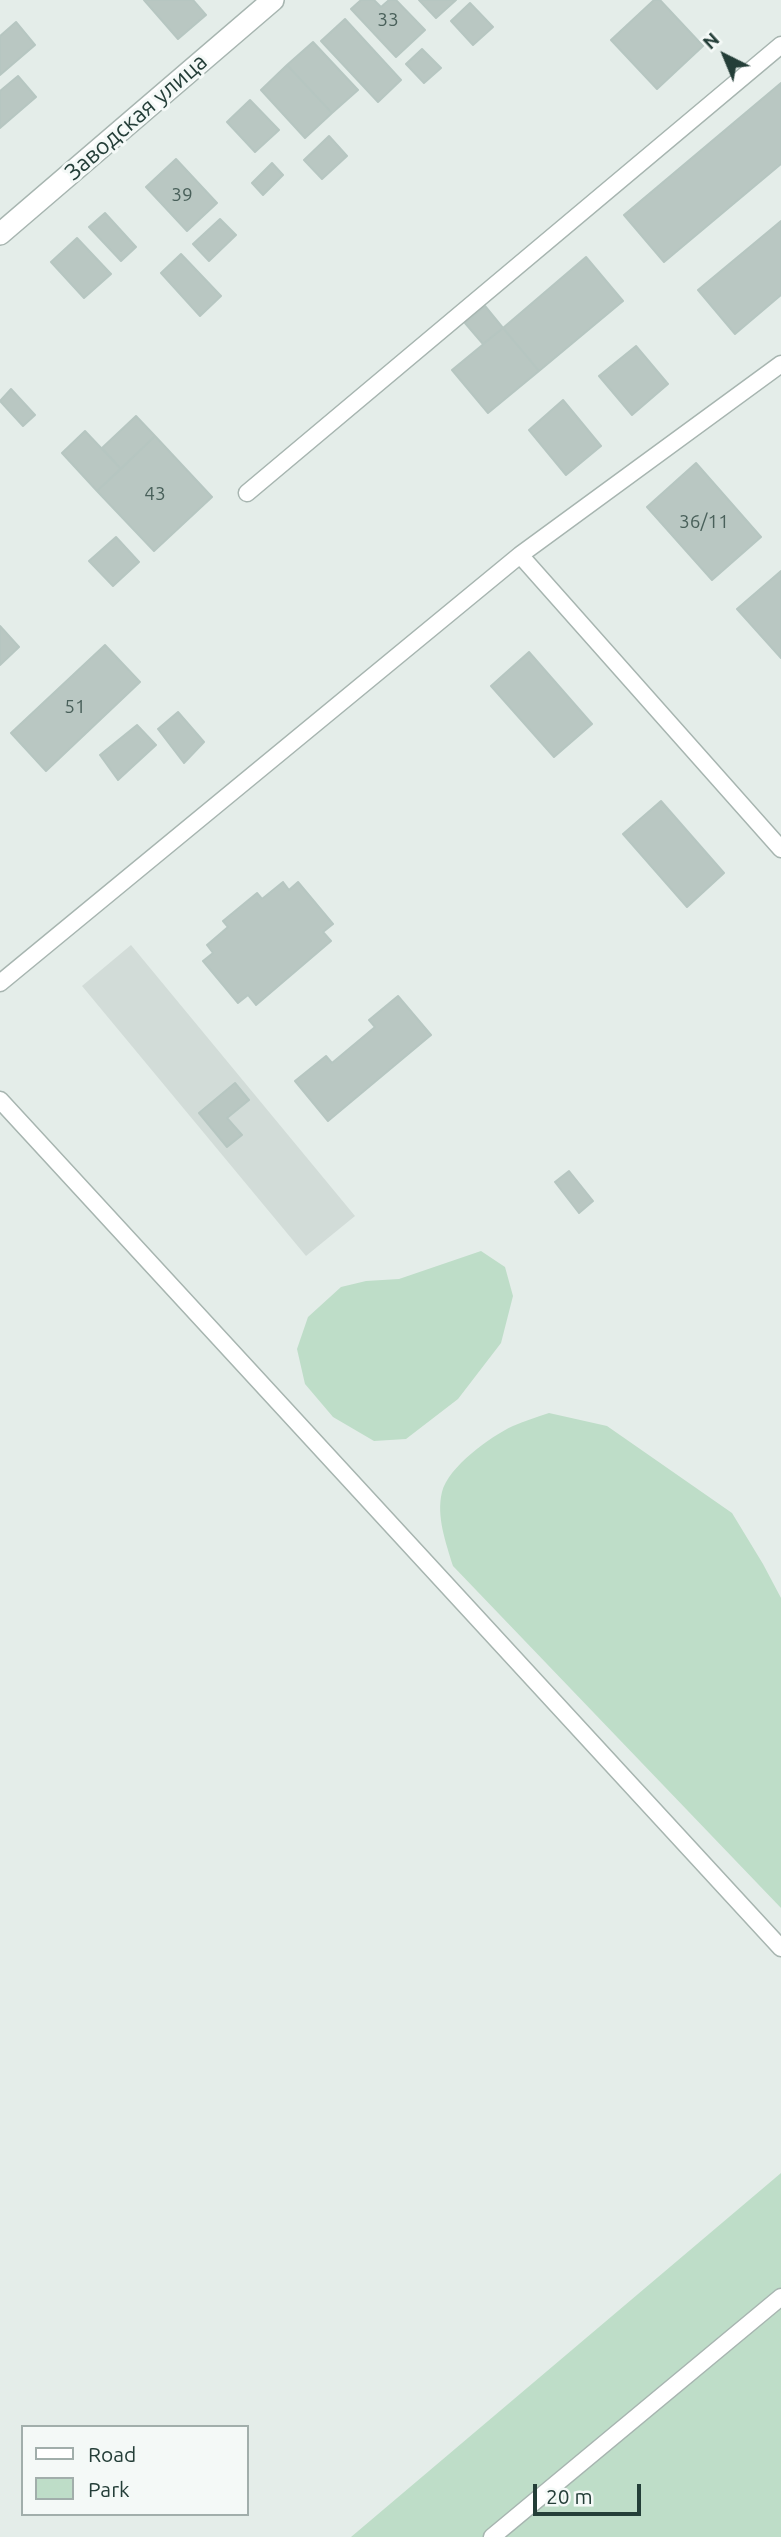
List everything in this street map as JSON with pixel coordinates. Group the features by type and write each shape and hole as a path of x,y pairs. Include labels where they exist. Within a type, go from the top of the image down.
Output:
{"street":[{"name":"Заводская улица","path":"0,234 273,0"}],"lane":[{"path":"247,493 781,45"},
{"path":"0,983 520,555 781,364"},
{"path":"520,555 781,849"},
{"path":"0,1100 781,1948"},
{"path":"492,2537 781,2298"}],"shaded area":[{"path":"131,945 355,1216 306,1256 82,986"}],"green space":[{"path":"481,1251 505,1267 513,1296 501,1343 458,1399 406,1439 374,1441 333,1417 305,1384 297,1349 308,1317 341,1287 366,1281 399,1279"},
{"path":"549,1413 607,1426 732,1513 781,1598 781,1908 453,1566 440,1510 446,1482 461,1463 493,1437 517,1424"},
{"path":"781,2173 781,2537 351,2537"}],"building":[{"path":"144,0 193,0 206,15 178,39"},
{"path":"361,0 374,0 381,7 389,0 396,0 425,30 396,57 351,9"},
{"path":"419,0 456,0 436,18"},
{"path":"654,0 660,0 703,46 657,89 611,40"},
{"path":"470,3 493,27 473,45 451,21"},
{"path":"345,19 401,80 378,102 321,41"},
{"path":"16,22 35,45 0,75 0,36"},
{"path":"313,42 358,90 332,113 287,65"},
{"path":"422,49 441,68 424,83 406,64"},
{"path":"287,65 332,113 305,138 261,90"},
{"path":"18,76 36,97 0,128 0,91"},
{"path":"781,83 781,164 664,262 624,215"},
{"path":"250,100 279,130 255,152 227,122"},
{"path":"329,136 347,156 322,179 304,160"},
{"path":"176,159 217,203 187,231 146,187"},
{"path":"272,163 283,175 263,195 252,183"},
{"path":"105,213 136,247 121,261 89,227"},
{"path":"220,219 236,235 209,261 193,244"},
{"path":"781,221 781,295 735,334 698,290"},
{"path":"77,238 111,274 84,298 51,262"},
{"path":"181,254 221,296 200,316 161,273"},
{"path":"586,257 623,301 539,371 503,328"},
{"path":"485,306 503,328 483,344 465,323"},
{"path":"503,328 539,371 488,413 452,370"},
{"path":"636,346 668,384 632,415 599,376"},
{"path":"11,389 35,415 23,426 0,401"},
{"path":"563,400 601,446 566,475 529,430"},
{"path":"136,416 155,436 121,469 102,448"},
{"path":"85,431 121,469 97,491 62,453"},
{"path":"155,436 212,497 154,551 97,491"},
{"path":"696,463 761,537 712,580 647,507"},
{"path":"116,537 139,562 113,586 89,561"},
{"path":"781,571 781,658 737,609"},
{"path":"0,626 19,647 0,665"},
{"path":"105,645 140,682 46,771 11,733"},
{"path":"529,652 592,724 554,757 491,686"},
{"path":"178,712 204,742 184,763 158,729"},
{"path":"137,725 156,745 118,780 100,755"},
{"path":"661,801 724,873 687,907 623,834"},
{"path":"283,882 289,890 298,882 333,924 323,932 331,941 256,1005 248,995 238,1003 203,961 213,953 207,945 228,927 223,921 257,893 262,899"},
{"path":"398,996 431,1035 328,1121 295,1081 326,1056 332,1063 375,1027 369,1020"},
{"path":"235,1083 249,1100 227,1118 242,1135 227,1147 199,1113"},
{"path":"569,1171 593,1201 579,1213 555,1182"}]}
